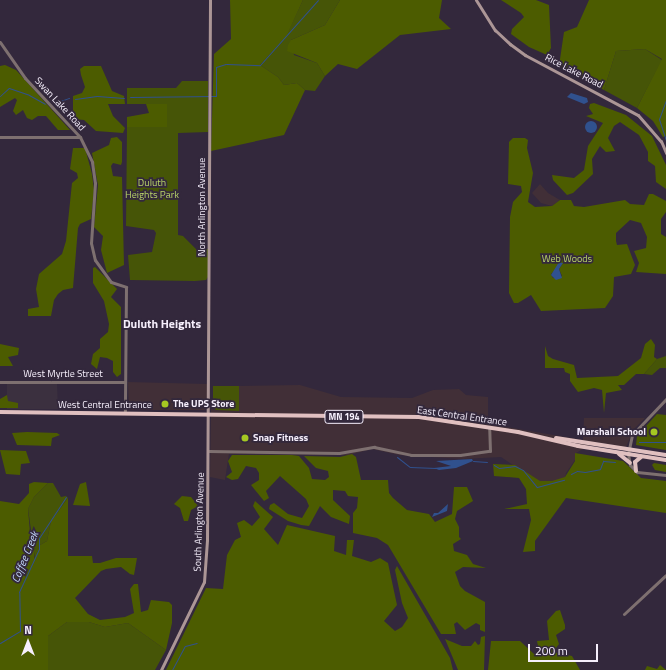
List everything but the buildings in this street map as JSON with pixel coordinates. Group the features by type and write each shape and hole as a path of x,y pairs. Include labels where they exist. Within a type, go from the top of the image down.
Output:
{"highway":[{"name":"West Central Entrance","path":"0,412 209,414"},
{"name":"East Central Entrance","path":"209,414 255,417 411,417 545,437 628,452 666,456"},
{"name":"East Central Entrance","path":"545,437 615,452 628,452 643,457 666,460"},
{"path":"615,452 630,463"},
{"path":"636,471 636,461 643,457"}],"main road":[{"name":"North Arlington Avenue","path":"209,414 210,0"},
{"name":"Rice Lake Road","path":"476,0 495,30 510,44 526,55 638,115 661,141 666,153"},
{"name":"South Arlington Avenue","path":"161,670 204,582 209,414"}],"street":[{"name":"Swan Lake Road","path":"0,42 25,78 80,137 87,148 95,178 92,243 95,260 112,282 126,287 125,382"},
{"path":"0,137 80,137"},
{"name":"West Myrtle Street","path":"0,382 125,382"},
{"path":"125,382 125,413"},
{"path":"666,399 634,432 628,452 630,463 636,471 643,474 666,475"},
{"path":"209,451 339,453 374,447 421,456 490,451 489,428"},
{"path":"624,614 666,576"}],"shaded area":[{"path":"540,184 548,193 560,200 552,206 541,203 532,193"},
{"path":"128,382 207,384 207,408 204,410 129,410"},
{"path":"7,383 57,383 58,409 7,409"},
{"path":"300,385 341,397 412,398 433,390 459,389 466,395 488,397 488,424 583,440 584,418 645,418 634,429 626,447 595,442 576,453 575,460 566,473 564,484 540,483 501,457 463,459 399,455 372,449 349,455 229,454 225,480 210,477 211,409 239,411 239,386"}],"green space":[{"path":"230,0 303,0 286,37 260,65 278,77 284,85 297,83 305,90 284,135 211,151 214,54 231,39"},
{"path":"303,0 340,0 325,25 291,40 294,55 317,63 325,76 315,91 305,90 297,83 284,85 278,77 260,65 285,38"},
{"path":"340,0 442,0 439,18 451,29 400,35 357,69 338,64 325,76 317,63 287,51 288,45 291,40 325,25"},
{"path":"501,0 536,0 549,5 551,48 547,55 529,47 511,34 512,29 524,17 521,13"},
{"path":"589,0 666,0 666,136 663,137 653,121 637,108 662,59 645,49 616,51 604,90 559,66 564,32 577,27"},
{"path":"645,49 662,60 637,108 604,90 616,51"},
{"path":"5,65 16,70 70,130 58,130 46,116 38,116 32,120 27,118 23,110 16,115 13,111 17,100 15,98 0,107 0,66"},
{"path":"84,66 101,66 112,91 124,96 125,104 108,104 113,116 125,128 123,133 96,131 84,120 73,119 73,96 82,93 85,87 80,69"},
{"name":"Duluth Heights Park","path":"182,81 208,81 208,132 178,133 178,235 183,236 197,250 208,249 208,277 206,280 195,281 130,280 128,255 152,252 156,233 154,230 126,226 127,127 167,127 167,104 127,104 127,88 176,88"},
{"path":"594,103 626,115 652,136 666,165 666,189 656,182 655,166 648,161 648,152 639,135 620,122 614,126 608,138 615,151 606,152 600,146 592,159 593,174 573,193 567,195 553,180 552,175 574,178 584,170 588,146 603,123 586,116 593,114 589,108 590,104"},
{"path":"146,104 167,104 167,127 127,127 127,117 149,113"},
{"path":"117,137 122,142 122,162 121,165 113,163 111,166 113,176 122,177 124,265 107,273 101,250 103,236 94,227 98,185 92,153 109,145 111,138"},
{"name":"Web Woods","path":"513,138 525,138 528,140 527,148 533,173 528,202 535,207 552,206 560,200 571,200 574,206 584,207 625,200 630,204 644,205 649,194 653,194 666,201 666,212 661,219 661,234 666,237 666,274 636,272 639,263 634,251 646,248 647,237 641,223 630,220 616,233 616,241 617,245 627,244 635,265 631,274 614,277 613,296 605,308 541,311 531,295 518,303 514,303 509,293 510,217 513,202 522,192 521,186 508,184 509,142","holes":["563,263 559,269 562,276 553,278 551,274"]},
{"path":"73,148 85,148 92,174 94,190 91,219 80,224 78,228 73,288 63,290 58,294 54,300 51,316 28,316 28,309 39,307 36,289 39,274 62,254 66,241 72,183 78,178 77,173 70,169"},
{"path":"95,267 117,289 111,297 121,307 121,374 117,377 113,372 113,361 107,358 100,357 97,369 91,364 93,354 100,348 100,339 108,332 109,324 104,301 93,283 93,268"},
{"path":"651,339 655,345 654,357 657,359 644,374 636,374 624,385 618,385 622,390 606,393 604,413 602,390 594,388 578,392 570,381 570,374 565,372 564,368 545,368 545,346 548,356 574,365 577,378 618,376 641,358 645,344"},
{"path":"0,344 19,348 18,355 8,357 13,366 0,366"},
{"path":"666,356 666,368 660,368 652,375 644,374 657,359"},
{"path":"213,386 239,386 239,411 216,410 213,407"},
{"path":"7,395 8,401 18,403 18,408 0,408 0,399"},
{"name":"Marshall School","path":"657,414 666,415 666,450 636,445 637,436"},
{"path":"12,433 57,433 60,435 52,438 51,446 17,445"},
{"path":"0,450 26,451 30,463 21,464 20,475 6,474"},
{"path":"575,453 623,461 641,478 666,481 666,513 566,498 535,541 535,551 523,552 531,520 529,509 504,509 527,504 526,489 519,478 494,476 493,464 515,465 540,481 552,481 565,477 575,461"},
{"path":"352,454 356,457 361,480 388,480 389,493 393,498 407,510 429,514 435,522 452,514 454,487 467,487 473,501 457,511 455,519 459,527 459,537 461,539 453,544 454,551 467,555 473,564 486,568 463,567 455,572 460,586 465,591 485,602 485,632 480,630 480,625 476,623 465,630 457,622 454,624 456,634 441,634 388,545 377,538 353,533 353,513 357,508 358,497 348,496 345,491 333,490 333,500 350,516 349,524 331,517 320,506 309,526 301,525 288,521 269,509 270,505 274,503 288,514 302,518 309,506 306,499 280,476 266,491 269,498 264,501 251,485 259,480 259,473 256,468 246,466 238,479 232,480 226,477 232,472 228,461 232,455 292,455 299,456 309,468 312,479 325,480 329,477 328,471 316,468 304,456 340,457"},
{"path":"654,463 666,465 666,472 655,470 652,465"},
{"path":"34,482 48,483 34,497 28,509 30,532 34,540 34,559 40,545 47,541 51,521 68,498 68,556 92,556 93,563 100,563 116,558 137,558 134,575 130,574 121,567 106,569 101,571 75,598 88,614 100,620 125,617 134,613 130,589 134,584 138,584 141,612 148,610 151,600 169,602 172,605 172,623 166,650 128,623 105,627 89,622 67,622 48,636 48,670 0,670 0,501 19,504 29,493 29,484"},
{"path":"86,482 90,506 73,505 80,484"},
{"path":"48,483 53,483 61,497 66,496 68,498 51,521 47,541 40,545 35,559 28,509 34,497"},
{"path":"182,496 191,497 198,506 191,510 188,521 184,521 180,508 174,504"},
{"path":"255,501 273,517 264,529 278,545 287,525 335,536 334,551 346,555 347,540 354,540 352,556 371,562 380,558 388,563 397,605 384,621 395,631 402,627 408,618 402,603 395,570 397,566 450,658 453,670 166,670 206,588 223,589 227,555 235,540 241,537 237,523 244,520 252,526 260,517 253,506"},
{"path":"560,610 565,629 556,635 559,644 553,652 572,656 580,670 488,670 491,641 520,641 534,654 543,655 537,641 549,640 547,621 556,611"},
{"path":"67,622 89,622 105,627 128,623 166,650 155,670 48,670 48,636"},
{"path":"485,636 484,670 458,670 445,639 462,646 471,646 475,641 478,645 480,644 481,637"},
{"path":"660,665 666,670 645,670 647,666 657,669"}],"water":[{"path":"571,93 587,98 588,102 584,104 567,97"},
{"path":"589,121 593,121 597,127 593,133 589,133 585,129 585,125"},
{"path":"559,262 563,263 559,269 562,278 556,280 551,275"},
{"path":"472,459 473,461 456,468 439,470 434,468 451,466 436,461"},
{"path":"448,504 447,511 432,517 434,513 438,513"}],"waterway":[{"path":"130,97 216,96 216,67 226,64 260,65 318,0"},
{"path":"0,96 9,88 29,95 45,104"},
{"path":"75,99 97,96 124,98"},
{"path":"55,103 69,98"},
{"path":"666,100 659,119 666,140"},
{"path":"639,442 666,442"},
{"path":"397,457 410,467 436,468"},
{"path":"473,461 487,462"},
{"path":"571,474 577,471 585,472 600,469 603,461 615,462"},
{"path":"494,465 499,468 515,466 523,470 537,487 564,480"},
{"name":"Coffee Creek","path":"0,643 20,631 19,592 39,549 39,538 66,497"},
{"path":"172,670 185,646 197,643"}],"place":[{"name":"The UPS Store","path":"165,404"},
{"name":"Marshall School","path":"654,432"},
{"name":"Snap Fitness","path":"245,438"}],"district":[{"name":"Duluth Heights","path":"162,324"}]}
